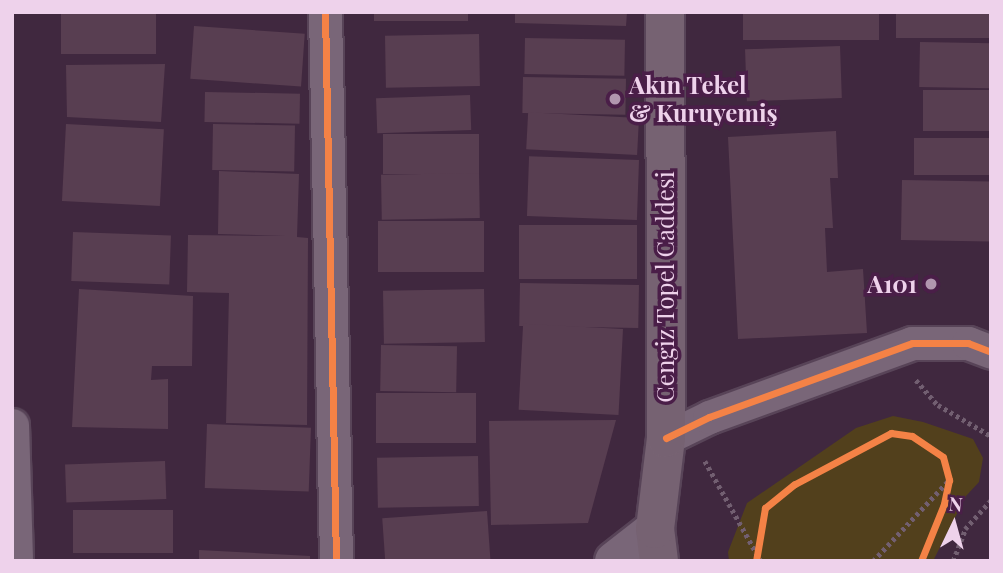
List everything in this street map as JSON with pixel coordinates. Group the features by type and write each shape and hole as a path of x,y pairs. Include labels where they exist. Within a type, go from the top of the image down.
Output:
{"main road":[{"name":"Cengiz Topel Caddesi","path":"657,545 676,433 665,12"}],"street":[{"path":"326,12 336,561"},
{"path":"676,433 912,343 968,343 991,352"},
{"path":"12,425 16,561"},
{"path":"614,561 657,545"}],"path":[{"path":"890,351 938,405 991,436"},
{"path":"676,433 756,549"},
{"path":"944,504 949,480 946,468"},
{"path":"873,561 949,480"},
{"path":"953,561 965,529 991,500"},
{"path":"758,539 758,561"}],"shaded area":[{"path":"893,416 923,422 973,439 983,458 979,482 966,496 933,561 729,561 728,552 747,503 856,428"}],"building":[{"path":"61,12 156,12 156,54 61,54"},
{"path":"374,12 468,12 468,21 374,21"},
{"path":"515,12 627,12 626,26 515,23"},
{"path":"743,12 879,12 879,40 743,40"},
{"path":"896,12 991,12 991,38 896,38"},
{"path":"194,26 305,34 301,87 190,79"},
{"path":"479,34 480,86 386,88 385,36"},
{"path":"525,38 625,40 624,76 524,74"},
{"path":"920,42 991,43 990,88 919,87"},
{"path":"840,46 842,98 747,101 745,49"},
{"path":"165,64 161,122 67,117 66,65"},
{"path":"523,77 626,79 625,115 522,113"},
{"path":"923,90 991,90 991,131 923,131"},
{"path":"205,92 300,94 299,124 204,122"},
{"path":"470,95 471,130 377,133 376,98"},
{"path":"528,112 639,118 637,155 526,149"},
{"path":"66,124 164,129 160,206 62,201"},
{"path":"213,124 295,125 294,171 212,170"},
{"path":"836,131 838,178 830,178 833,228 825,228 827,272 863,269 867,333 738,339 728,137"},
{"path":"383,134 479,134 479,174 383,174"},
{"path":"914,138 991,138 991,175 914,175"},
{"path":"529,156 639,160 637,220 527,216"},
{"path":"219,171 299,174 297,237 308,238 307,425 226,423 229,293 187,292 188,235 286,236 218,234"},
{"path":"479,173 480,218 382,220 381,175"},
{"path":"902,180 991,182 990,242 901,240"},
{"path":"378,221 484,221 484,272 378,272"},
{"path":"519,225 637,225 637,279 519,279"},
{"path":"73,232 171,235 169,284 71,281"},
{"path":"520,283 639,285 638,328 519,326"},
{"path":"79,289 193,296 192,366 152,366 151,380 168,379 168,429 72,427"},
{"path":"484,289 485,342 384,344 383,291"},
{"path":"523,324 623,329 618,415 519,410"},
{"path":"381,345 457,346 456,392 380,391"},
{"path":"376,393 476,393 476,443 376,443"},
{"path":"616,420 588,523 491,525 489,421"},
{"path":"207,424 311,428 309,492 205,488"},
{"path":"478,456 479,506 378,508 377,458"},
{"path":"165,461 166,499 66,502 65,464"},
{"path":"73,510 173,510 173,553 73,553"},
{"path":"487,511 490,560 385,561 382,518"},
{"path":"199,550 310,556 310,561 199,561"}],"cycle path":[{"path":"325,12 336,561"},
{"path":"666,438 709,417 912,343 968,343 991,352"},
{"path":"756,561 765,508 795,484 891,433 912,436 943,457 949,480 944,504 921,561"}],"place":[{"name":"Akın Tekel & Kuruyemiş","path":"615,99"},
{"name":"A101","path":"931,284"}]}
